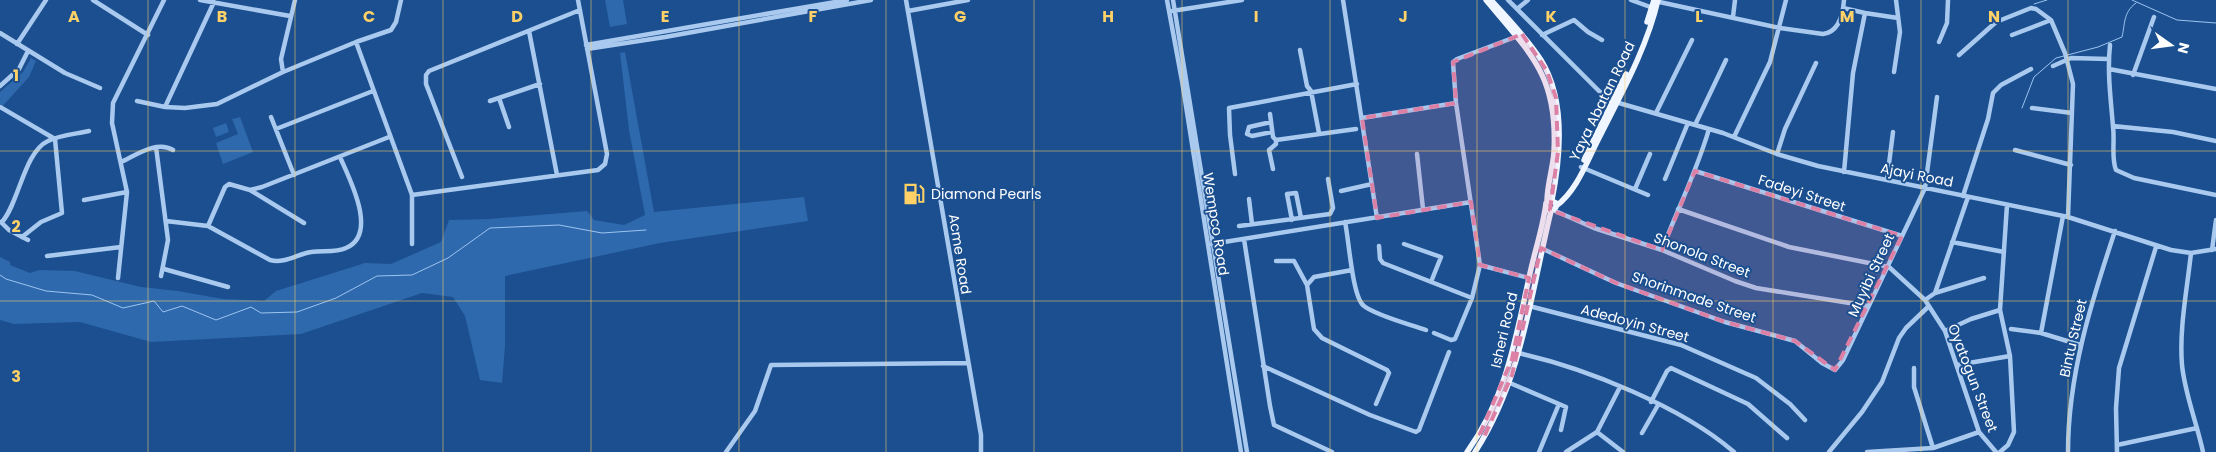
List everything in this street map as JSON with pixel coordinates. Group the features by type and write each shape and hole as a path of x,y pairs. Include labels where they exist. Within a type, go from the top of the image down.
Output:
{"main road":[{"path":"1486,0 1519,36"},
{"path":"1491,0 1519,36"},
{"name":"Yaya Abatan Road","path":"1552,205 1565,192 1582,167 1615,102 1655,3"},
{"name":"Isheri Road","path":"1474,452 1510,383 1552,205 1558,152 1556,98 1547,71 1519,36"},
{"name":"Isheri Road","path":"1467,452 1482,436 1507,374 1529,278 1552,205"}],"street":[{"path":"93,0 148,35"},
{"path":"118,278 127,192 112,123 113,103 164,0"},
{"path":"200,0 290,16"},
{"path":"283,72 281,59 295,0"},
{"path":"137,101 165,107 198,108 217,104 283,72 356,42 391,30 396,22 401,0"},
{"path":"412,195 598,170 605,164 607,159 578,0"},
{"path":"587,47 847,0"},
{"path":"587,47 665,37 870,0"},
{"name":"Acme Road","path":"906,0 982,452"},
{"path":"908,11 968,0"},
{"name":"Wempco Road","path":"1167,0 1208,244 1240,452"},
{"name":"Wempco Road","path":"1173,0 1247,452"},
{"path":"1168,12 1217,2 1242,0"},
{"path":"1343,0 1377,218"},
{"path":"1508,0 1598,91 1615,102"},
{"path":"1517,9 1528,0"},
{"path":"1631,0 1733,16 1780,28 1810,33 1830,33 1837,27 1844,0"},
{"path":"1733,16 1735,0"},
{"path":"1734,137 1770,62 1786,0"},
{"path":"1894,72 1899,41 1896,0"},
{"path":"1939,42 1947,22 1948,0"},
{"path":"17,44 44,1"},
{"path":"165,107 214,2"},
{"path":"1843,8 1865,14 1898,18"},
{"path":"1959,55 1996,22 2032,8 2036,9 2051,20 2073,84 2071,165 2065,217 2041,333"},
{"path":"462,176 426,84 426,75 434,68 580,10"},
{"path":"1844,172 1853,73 1865,14"},
{"path":"2133,75 2154,17"},
{"path":"1542,35 1574,20 1588,32 1602,40"},
{"path":"2012,35 2051,20"},
{"path":"530,31 557,175"},
{"path":"0,33 65,73 100,88"},
{"path":"1434,333 1451,340 1456,339 1472,298 1480,265 1456,102 1453,62 1519,36"},
{"path":"1656,113 1692,40"},
{"path":"356,42 372,91 412,195 412,244"},
{"path":"2110,45 2108,69 2116,170 2134,178 2216,195"},
{"path":"1300,50 1307,86 1311,91 1319,133"},
{"path":"0,86 19,69 28,51"},
{"path":"2053,66 2065,57 2108,59"},
{"path":"1695,125 1726,60"},
{"path":"1777,154 1785,129 1816,63"},
{"path":"1935,293 1988,119 1993,93 2001,85 2031,69"},
{"path":"2108,69 2216,89"},
{"path":"490,101 540,84"},
{"path":"1235,174 1229,108 1311,91 1357,84"},
{"path":"276,129 372,91"},
{"name":"Muyibi Street","path":"1835,370 1843,360 1925,188 1937,97"},
{"path":"499,98 509,127"},
{"path":"1362,118 1456,102"},
{"name":"Ajayi Road","path":"1615,102 1734,137 1777,154 1844,172 2065,217 2115,231 2156,247 2191,253 2214,249"},
{"path":"0,115 2,108 55,139"},
{"path":"2032,108 2072,113"},
{"path":"1270,114 1272,132 1276,140 1276,144 1269,150 1273,169"},
{"path":"271,117 294,175"},
{"path":"1271,122 1249,127 1247,134 1252,136 1272,132"},
{"path":"1665,180 1688,123"},
{"path":"2113,126 2173,132 2216,141"},
{"path":"1276,140 1356,128"},
{"path":"1662,250 1695,171 1709,129"},
{"path":"28,240 9,230 1,222 32,159 40,146 47,141 90,131"},
{"path":"1887,180 1893,132"},
{"path":"250,190 294,175 389,137"},
{"path":"22,237 41,222 62,213 55,139"},
{"path":"121,162 156,147 166,146 173,150"},
{"path":"156,147 168,240 164,269 161,276"},
{"path":"2015,150 2071,165"},
{"path":"1417,154 1423,209"},
{"path":"1635,189 1650,154"},
{"path":"166,222 208,226 270,260 278,262 312,252 338,251 347,248 357,237 361,215 358,198 340,157"},
{"path":"1582,167 1648,195"},
{"name":"Fadeyi Street","path":"1695,171 1902,236"},
{"path":"1239,226 1330,214 1332,211 1328,179"},
{"path":"208,226 225,187 233,184 250,190 304,223"},
{"path":"1341,191 1372,184"},
{"path":"84,200 127,192"},
{"path":"1296,219 1296,193 1287,194 1298,230"},
{"path":"1249,199 1252,224"},
{"path":"1208,244 1472,202"},
{"name":"Shonola Street","path":"1552,205 1563,213 1594,228 1662,250 1756,288 1868,306"},
{"path":"2002,451 2013,438 2014,432 2010,356 2000,310 2007,205"},
{"path":"1678,209 1789,248 1889,266"},
{"path":"2214,249 2216,220"},
{"path":"1345,222 1358,300 1363,305 1426,330"},
{"name":"Bintu Street","path":"2068,452 2071,405 2080,345 2115,231"},
{"path":"1244,239 1274,425 1332,452"},
{"path":"1952,242 2004,252"},
{"path":"1404,244 1440,257 1431,282"},
{"path":"1379,246 1380,259 1383,263 1472,298"},
{"path":"47,256 121,247"},
{"path":"2117,452 2116,408 2119,368 2156,247"},
{"name":"Shorinmade Street","path":"1541,248 1616,283 1725,322 1795,341 1835,370"},
{"path":"2191,253 2182,342 2182,365 2185,387 2203,452"},
{"path":"1276,261 1294,261 1307,285 1316,334 1387,370 1389,373 1376,404"},
{"path":"1480,265 1529,278"},
{"name":"Oyatogun Street","path":"1889,266 1925,300 1945,331 1979,432 2002,451"},
{"path":"164,269 228,287"},
{"path":"1307,285 1314,277 1352,270"},
{"path":"1925,300 1935,293 1984,278"},
{"name":"Adedoyin Street","path":"1528,306 1681,345 1756,378 1779,394 1805,420"},
{"path":"1829,452 1862,412 1882,382 1899,338 1906,328 1929,306"},
{"path":"1945,331 1972,319 2000,310"},
{"path":"2011,329 2041,333 2080,345"},
{"path":"1263,366 1370,415 1416,432 1419,430 1449,352"},
{"path":"1518,353 1588,374 1671,410 1712,435 1734,452"},
{"path":"1957,365 2010,356"},
{"path":"726,452 755,410 771,365 968,364"},
{"path":"1651,402 1667,371 1671,368 1748,404 1787,438"},
{"path":"1914,368 1914,387 1933,448"},
{"path":"1510,383 1567,409 1561,430"},
{"path":"1566,452 1597,432 1620,387"},
{"path":"1539,452 1559,404"},
{"path":"1642,433 1658,405"},
{"path":"2117,445 2197,428"},
{"path":"1597,432 1623,452"},
{"path":"1867,452 1933,448 1979,432"}],"highlighted area":[{"path":"1522,34 1547,71 1556,98 1558,152 1550,210 1662,250 1695,171 1902,236 1835,370 1795,341 1725,322 1616,283 1541,248 1512,375 1484,437 1480,434 1512,359 1529,278 1480,265 1471,202 1377,218 1362,118 1456,103 1453,62"}],"shaded area":[{"path":"605,0 623,0 627,24 610,27"},
{"path":"625,52 654,212 804,197 808,221 660,243 505,276 505,346 502,383 480,380 465,316 453,297 422,293 301,334 151,342 80,322 14,324 0,320 0,257 10,262 10,265 30,273 39,270 75,271 141,287 223,299 264,301 276,291 365,263 391,264 441,242 449,220 489,219 587,211 594,220 624,225 645,215 629,130 620,53"},
{"path":"31,58 36,61 29,77 0,109 0,92 23,72"},
{"path":"240,117 253,152 223,164 216,143 238,134 232,119"},
{"path":"226,123 229,132 216,137 213,128"}],"waterway":[{"path":"2034,4 2047,0"},
{"path":"2132,0 2177,20 2216,23"},
{"path":"2022,108 2034,77 2056,58 2098,47 2122,37 2124,23 2129,10 2136,3"},
{"path":"0,275 6,279 46,291 92,295 123,308 154,301 163,312 182,306 216,320 251,307 261,313 297,312 336,298 377,276 412,275 448,258 490,228 559,225 602,233 646,230"}],"place":[{"name":"Diamond Pearls","path":"914,194"}]}
